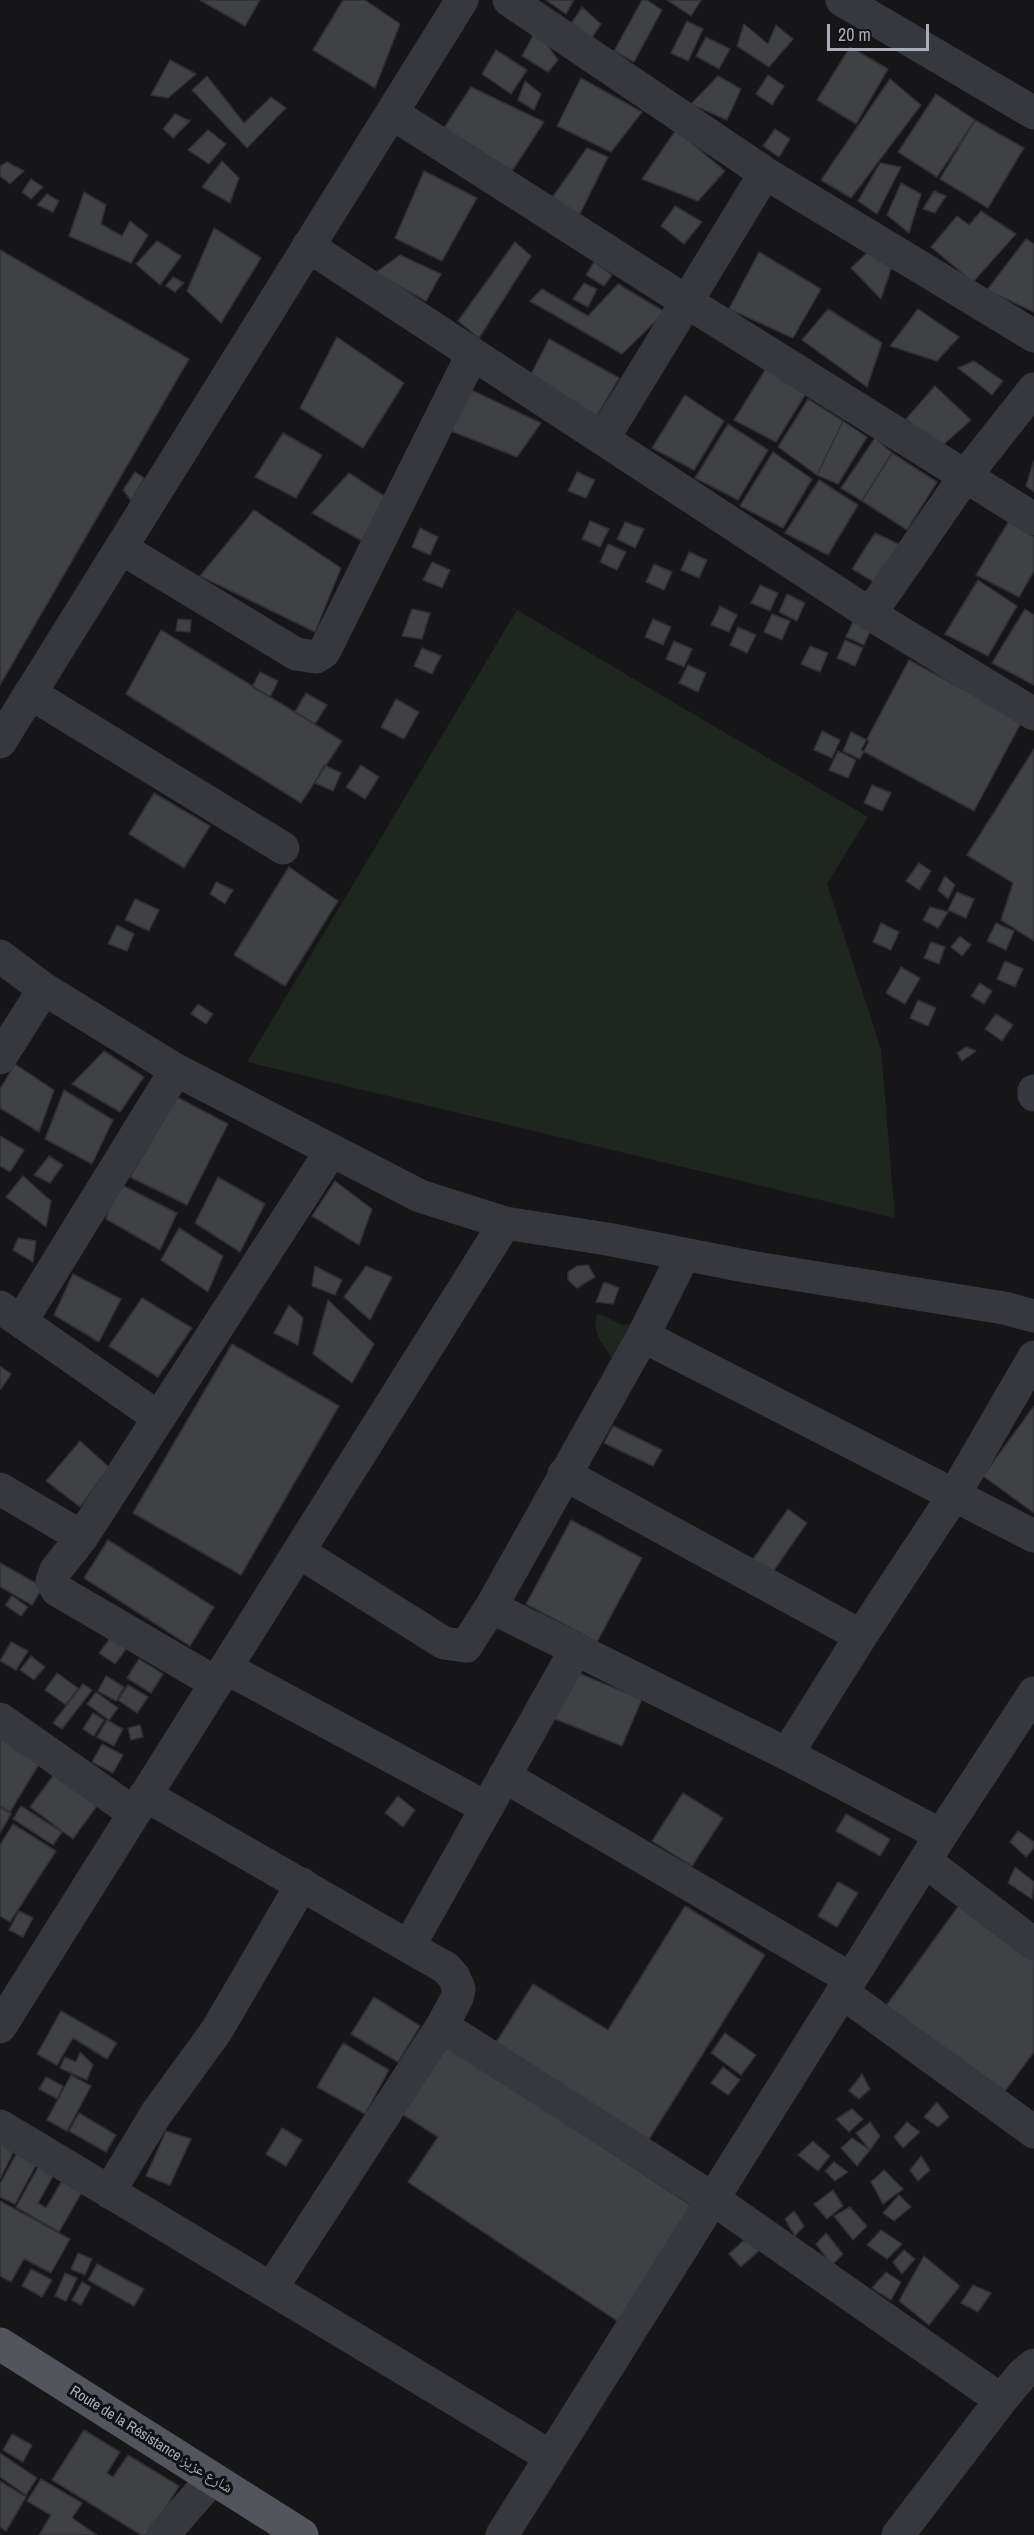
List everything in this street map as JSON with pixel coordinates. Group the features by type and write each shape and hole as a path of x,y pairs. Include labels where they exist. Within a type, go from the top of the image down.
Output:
{"main road":[{"name":"Route de la Résistance شارع عزيز","path":"0,2344 302,2535"}],"street":[{"path":"0,742 462,0"},
{"path":"509,0 765,173 1034,336"},
{"path":"842,0 1034,113"},
{"path":"392,113 687,302 1034,519"},
{"path":"603,439 765,173"},
{"path":"308,246 870,614 1034,714"},
{"path":"121,548 296,654 316,657 324,652 472,355"},
{"path":"870,614 966,476 1034,389"},
{"path":"30,693 283,848"},
{"path":"0,956 44,989 176,1070 420,1196 505,1222 1004,1308 1034,1316"},
{"path":"0,1058 44,989"},
{"path":"159,1418 11,1313 176,1070"},
{"path":"331,1151 82,1537 56,1570 52,1581 57,1590 487,1808"},
{"path":"0,2027 505,1222"},
{"path":"298,1552 444,1643 466,1646 643,1336 684,1254"},
{"path":"643,1336 1034,1536"},
{"path":"788,1754 861,1636 954,1495 1034,1357"},
{"path":"564,1474 861,1636"},
{"path":"0,1489 82,1537"},
{"path":"490,1607 788,1754 933,1848 1034,1944"},
{"path":"409,1946 576,1649"},
{"path":"502,2535 933,1848 1034,1693"},
{"path":"0,1719 140,1804 302,1884 446,1968 454,1977 459,1989 457,1998 442,2026 271,2289"},
{"path":"504,1776 847,1986 1034,2132"},
{"path":"109,2192 156,2114 217,2030 302,1884"},
{"path":"442,2026 713,2199 1001,2400"},
{"path":"0,2126 551,2457"},
{"path":"898,2535 1001,2400 1022,2375 1034,2365"},
{"path":"163,2535 212,2479"}],"shaded area":[{"path":"517,610 868,817 827,884 881,1049 895,1218 247,1062"},
{"path":"597,1313 623,1325 635,1323 616,1365 598,1337 595,1325"}],"building":[{"path":"200,0 260,0 245,26"},
{"path":"343,0 365,0 400,24 375,88 313,50"},
{"path":"546,0 574,0 566,14"},
{"path":"642,0 647,0 662,10 634,62 614,51"},
{"path":"667,0 701,0 691,16"},
{"path":"582,7 601,24 591,39 571,24"},
{"path":"687,21 703,29 688,61 671,53"},
{"path":"744,24 768,44 776,25 793,39 769,67 737,46"},
{"path":"536,30 558,60 548,72 522,56"},
{"path":"706,37 730,49 719,69 696,56"},
{"path":"850,47 888,69 856,124 817,100"},
{"path":"496,50 527,70 511,94 482,74"},
{"path":"170,60 196,74 168,98 151,95"},
{"path":"768,75 784,86 772,105 756,94"},
{"path":"207,76 244,123 271,97 286,108 247,148 192,90"},
{"path":"718,76 741,89 727,120 691,104"},
{"path":"581,78 642,112 611,152 557,126"},
{"path":"890,79 921,105 851,198 821,180"},
{"path":"525,81 541,94 534,110 518,100"},
{"path":"471,87 544,122 512,171 444,128"},
{"path":"936,94 975,120 937,177 898,152"},
{"path":"175,114 190,121 173,138 163,129"},
{"path":"975,120 1024,148 988,208 940,179"},
{"path":"775,129 790,139 779,157 763,146"},
{"path":"208,130 226,144 209,164 188,150"},
{"path":"676,130 725,171 698,201 642,179"},
{"path":"587,148 608,157 578,218 549,202"},
{"path":"222,161 239,178 230,203 202,187"},
{"path":"7,162 24,171 10,184 0,176 0,166"},
{"path":"880,163 901,167 877,214 858,201"},
{"path":"424,171 477,198 442,261 395,238"},
{"path":"31,179 43,187 31,199 22,192"},
{"path":"901,183 921,194 909,233 887,215"},
{"path":"934,191 946,196 935,213 923,209"},
{"path":"84,192 106,205 101,224 122,236 130,221 148,235 131,263 69,236"},
{"path":"47,194 59,201 53,212 37,205"},
{"path":"675,206 702,222 684,244 661,226"},
{"path":"981,211 1016,234 973,282 931,247 957,216 969,225"},
{"path":"214,228 261,258 221,323 187,291"},
{"path":"1026,239 1034,244 1034,312 987,290"},
{"path":"157,241 181,256 160,285 136,264"},
{"path":"515,242 531,256 479,338 458,321"},
{"path":"872,248 893,263 881,299 851,268"},
{"path":"0,250 189,359 0,685"},
{"path":"759,252 821,289 793,338 729,309"},
{"path":"400,255 441,274 426,301 375,273"},
{"path":"594,262 612,275 604,286 586,275"},
{"path":"173,277 184,283 175,292 166,286"},
{"path":"584,283 597,289 588,307 573,299"},
{"path":"618,284 665,312 622,354 530,301 542,289 588,316"},
{"path":"828,309 882,343 867,387 802,340"},
{"path":"918,309 959,337 937,361 890,346"},
{"path":"337,337 404,383 363,448 300,408"},
{"path":"549,339 619,378 597,416 530,376"},
{"path":"974,361 1003,381 992,395 958,368"},
{"path":"767,367 807,392 776,442 734,420"},
{"path":"935,386 971,420 942,446 906,419"},
{"path":"465,387 541,423 517,457 451,431"},
{"path":"685,395 724,421 694,470 652,448"},
{"path":"808,399 843,421 817,475 778,447"},
{"path":"843,421 867,437 838,484 817,475"},
{"path":"728,424 768,450 738,500 695,478"},
{"path":"283,433 322,455 296,498 255,477"},
{"path":"875,438 892,453 862,501 841,488"},
{"path":"773,452 812,479 783,528 740,506"},
{"path":"892,453 937,482 907,530 862,501"},
{"path":"1034,460 1034,492 1026,486"},
{"path":"135,472 144,478 131,501 123,490"},
{"path":"577,472 595,480 586,498 568,491"},
{"path":"349,473 387,498 362,541 312,513"},
{"path":"819,480 858,505 828,555 785,533"},
{"path":"254,510 341,568 315,632 200,576"},
{"path":"590,521 609,529 600,547 582,539"},
{"path":"1009,521 1034,537 1034,571 1019,597 976,575"},
{"path":"625,522 644,529 635,548 617,539"},
{"path":"420,528 438,537 430,555 412,547"},
{"path":"875,533 903,546 881,586 852,569"},
{"path":"608,544 626,552 617,570 600,562"},
{"path":"689,552 707,560 699,578 681,570"},
{"path":"432,562 450,570 442,588 423,580"},
{"path":"654,564 672,572 664,590 646,582"},
{"path":"978,580 1017,606 988,656 945,634"},
{"path":"760,585 778,593 770,611 751,603"},
{"path":"787,594 805,603 797,621 779,612"},
{"path":"720,606 737,615 729,632 711,625"},
{"path":"412,609 430,613 422,639 402,636"},
{"path":"1025,609 1034,615 1034,685 992,663"},
{"path":"772,614 790,621 782,640 764,632"},
{"path":"178,619 191,620 190,632 176,631"},
{"path":"653,619 671,627 663,645 645,637"},
{"path":"854,619 872,627 864,645 846,637"},
{"path":"738,627 756,635 747,653 730,645"},
{"path":"161,630 342,741 301,803 126,694"},
{"path":"845,640 863,648 855,666 837,658"},
{"path":"674,641 692,649 684,667 666,659"},
{"path":"810,646 828,653 820,672 801,664"},
{"path":"422,648 441,656 432,674 414,666"},
{"path":"909,660 1022,721 974,811 861,750"},
{"path":"688,665 706,673 698,692 679,683"},
{"path":"260,672 278,681 270,697 252,687"},
{"path":"306,693 327,705 315,724 295,712"},
{"path":"396,699 419,712 404,739 381,727"},
{"path":"822,731 840,740 832,758 814,750"},
{"path":"851,732 869,741 860,759 843,751"},
{"path":"1034,749 1034,941 1001,920 1013,883 967,855"},
{"path":"838,751 856,760 848,778 829,770"},
{"path":"324,765 341,773 333,791 315,783"},
{"path":"361,765 379,777 365,799 346,787"},
{"path":"872,785 891,793 882,811 864,803"},
{"path":"154,793 210,826 184,868 129,834"},
{"path":"919,863 931,871 919,890 906,881"},
{"path":"289,867 338,901 285,986 234,955"},
{"path":"945,876 955,885 948,899 938,890"},
{"path":"216,882 233,890 225,904 210,894"},
{"path":"957,892 974,899 966,918 948,910"},
{"path":"135,899 159,910 149,931 125,920"},
{"path":"930,907 948,912 938,928 923,920"},
{"path":"881,923 899,932 891,950 873,942"},
{"path":"996,923 1014,931 1006,950 987,941"},
{"path":"117,925 134,934 127,951 108,944"},
{"path":"960,936 971,945 962,956 951,947"},
{"path":"931,942 945,947 939,964 924,958"},
{"path":"1005,961 1023,969 1015,987 997,979"},
{"path":"901,967 920,978 905,1004 886,993"},
{"path":"980,983 992,991 984,1004 971,996"},
{"path":"918,1000 936,1008 928,1026 910,1018"},
{"path":"198,1004 213,1014 206,1024 191,1014"},
{"path":"996,1014 1013,1025 1002,1041 985,1029"},
{"path":"966,1047 976,1051 962,1061 957,1053"},
{"path":"104,1051 144,1077 120,1112 72,1084"},
{"path":"15,1064 54,1090 39,1132 0,1108 0,1089"},
{"path":"64,1090 113,1120 92,1164 45,1139"},
{"path":"177,1097 228,1124 187,1205 130,1177"},
{"path":"0,1136 24,1150 10,1172 0,1166"},
{"path":"49,1156 63,1165 50,1183 34,1175"},
{"path":"23,1176 51,1201 46,1227 6,1197"},
{"path":"218,1177 265,1204 240,1252 195,1223"},
{"path":"335,1181 372,1209 359,1245 312,1216"},
{"path":"118,1183 177,1213 160,1250 106,1219"},
{"path":"179,1228 223,1256 208,1292 161,1260"},
{"path":"18,1238 36,1241 33,1262 13,1250"},
{"path":"588,1265 595,1277 577,1288 568,1280 568,1272 577,1266"},
{"path":"315,1266 342,1280 335,1295 312,1286"},
{"path":"366,1266 392,1277 370,1320 344,1297"},
{"path":"73,1274 121,1299 99,1342 54,1315"},
{"path":"604,1282 619,1288 613,1304 596,1302"},
{"path":"142,1298 192,1328 158,1377 109,1346"},
{"path":"328,1300 374,1344 352,1383 313,1354"},
{"path":"289,1305 303,1318 298,1345 274,1333"},
{"path":"232,1344 339,1406 241,1575 133,1513"},
{"path":"0,1366 11,1374 1,1389 0,1389"},
{"path":"1034,1406 1034,1513 983,1476"},
{"path":"613,1426 662,1450 653,1466 604,1443"},
{"path":"80,1441 109,1467 80,1507 46,1481"},
{"path":"788,1509 807,1523 770,1576 751,1562"},
{"path":"571,1520 642,1558 597,1642 526,1604"},
{"path":"108,1540 214,1607 190,1646 84,1578"},
{"path":"0,1563 43,1587 32,1605 0,1587"},
{"path":"12,1596 28,1607 21,1616 5,1605"},
{"path":"117,1629 133,1640 115,1664 99,1653"},
{"path":"11,1642 28,1651 16,1670 0,1661"},
{"path":"31,1656 45,1667 34,1680 20,1670"},
{"path":"139,1659 163,1674 151,1693 127,1678"},
{"path":"568,1669 642,1699 622,1746 548,1716"},
{"path":"57,1673 78,1688 66,1705 45,1690"},
{"path":"106,1676 124,1687 116,1701 98,1691"},
{"path":"83,1684 92,1690 62,1729 53,1723"},
{"path":"128,1685 148,1697 137,1713 118,1700"},
{"path":"96,1692 118,1708 109,1720 87,1704"},
{"path":"93,1713 104,1720 94,1736 83,1729"},
{"path":"107,1720 123,1729 114,1746 97,1737"},
{"path":"140,1725 143,1737 131,1740 128,1728"},
{"path":"0,1734 42,1759 10,1812 0,1806"},
{"path":"102,1744 123,1755 113,1773 92,1762"},
{"path":"58,1769 101,1800 73,1839 30,1807"},
{"path":"683,1793 723,1818 692,1866 652,1841"},
{"path":"398,1796 415,1810 403,1827 385,1813"},
{"path":"21,1806 62,1832 53,1845 13,1819"},
{"path":"0,1807 11,1814 0,1833"},
{"path":"846,1814 890,1839 880,1856 836,1831"},
{"path":"13,1824 56,1851 10,1922 0,1916 0,1845"},
{"path":"1018,1831 1034,1842 1034,1848 1026,1857 1010,1842"},
{"path":"1015,1867 1034,1882 1032,1899 1008,1883"},
{"path":"838,1882 858,1893 837,1927 818,1916"},
{"path":"960,1904 1034,1956 1034,2052 1005,2091 886,2006"},
{"path":"685,1906 765,1955 646,2144 492,2049 533,1984 608,2030"},
{"path":"19,1911 33,1918 23,1937 9,1930"},
{"path":"374,1997 420,2026 398,2062 351,2034"},
{"path":"61,2011 117,2043 107,2059 73,2038 57,2065 37,2054"},
{"path":"725,2033 756,2055 741,2075 711,2053"},
{"path":"343,2043 389,2070 365,2114 317,2087"},
{"path":"446,2043 695,2208 619,2322 408,2182 438,2137 399,2112"},
{"path":"80,2052 93,2065 87,2080 60,2068 65,2057 76,2062"},
{"path":"723,2067 740,2080 728,2095 711,2083"},
{"path":"862,2074 870,2089 859,2099 849,2091"},
{"path":"71,2075 91,2086 67,2131 47,2120"},
{"path":"46,2077 63,2086 57,2099 39,2089"},
{"path":"937,2102 949,2117 938,2127 924,2117"},
{"path":"852,2109 863,2119 849,2132 836,2119"},
{"path":"79,2113 116,2135 106,2152 69,2131"},
{"path":"870,2122 880,2136 870,2150 856,2133"},
{"path":"907,2122 920,2132 903,2148 894,2137"},
{"path":"282,2128 302,2140 286,2166 266,2154"},
{"path":"0,2131 19,2141 0,2179"},
{"path":"166,2131 191,2139 170,2185 146,2176"},
{"path":"852,2138 870,2150 857,2166 841,2148"},
{"path":"813,2141 830,2156 818,2171 798,2155"},
{"path":"21,2145 41,2156 15,2204 0,2197 0,2184"},
{"path":"921,2156 930,2170 918,2181 910,2170"},
{"path":"41,2162 56,2171 38,2203 46,2208 66,2174 86,2185 59,2232 16,2207"},
{"path":"834,2162 848,2172 835,2181 825,2171"},
{"path":"884,2170 903,2189 883,2204 871,2182"},
{"path":"833,2190 843,2206 827,2219 814,2204"},
{"path":"899,2195 911,2207 894,2221 883,2213"},
{"path":"0,2201 70,2239 51,2273 24,2259 11,2282 0,2276"},
{"path":"850,2207 867,2226 853,2240 834,2216"},
{"path":"794,2211 804,2226 795,2236 785,2219"},
{"path":"881,2230 902,2244 887,2259 867,2245"},
{"path":"826,2233 843,2254 832,2265 816,2244"},
{"path":"743,2241 763,2247 741,2267 729,2254"},
{"path":"904,2250 915,2259 902,2274 893,2262"},
{"path":"78,2253 92,2259 85,2275 71,2269"},
{"path":"924,2256 960,2286 929,2325 899,2301"},
{"path":"97,2264 144,2289 134,2306 88,2280"},
{"path":"31,2269 52,2280 42,2297 22,2286"},
{"path":"886,2272 901,2282 891,2300 872,2288"},
{"path":"65,2273 77,2278 66,2301 55,2296"},
{"path":"82,2282 91,2287 81,2305 72,2300"},
{"path":"973,2285 991,2293 978,2312 961,2303"},
{"path":"84,2430 120,2452 107,2473 113,2477 128,2455 179,2486 149,2535 141,2535 52,2480"},
{"path":"12,2434 32,2445 23,2462 3,2450"},
{"path":"0,2453 37,2478 26,2495 0,2477"},
{"path":"41,2479 82,2503 72,2518 97,2535 39,2535 51,2515 27,2501"},
{"path":"0,2481 26,2497 6,2531 0,2527"}]}
